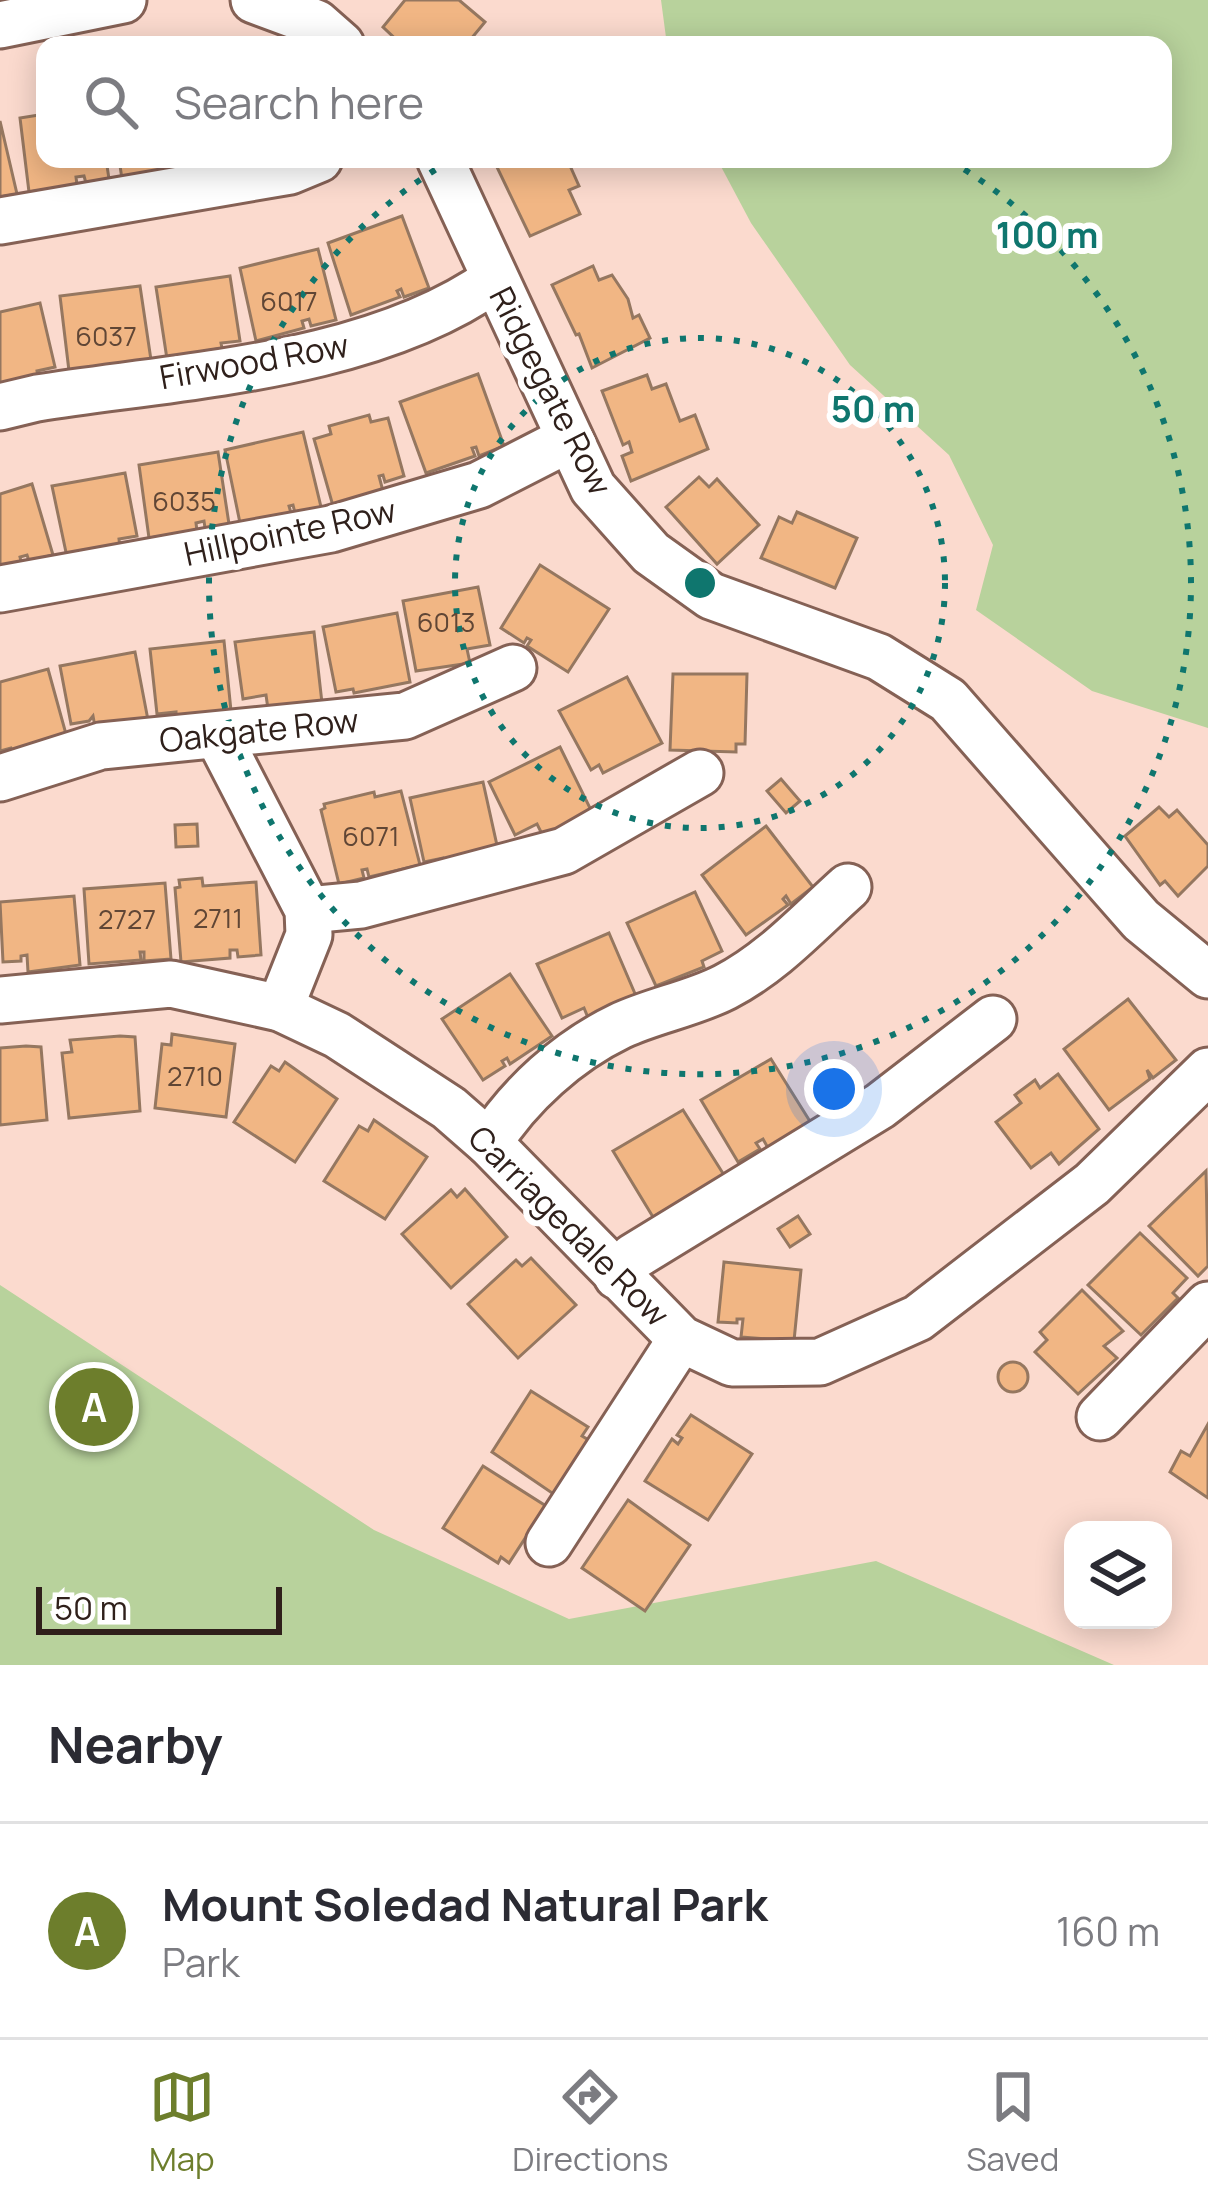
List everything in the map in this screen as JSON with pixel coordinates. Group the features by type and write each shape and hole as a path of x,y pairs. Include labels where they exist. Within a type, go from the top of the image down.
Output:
{"street":[{"path":"0,26 123,0"},
{"path":"254,0 329,23"},
{"path":"0,221 297,168"},
{"name":"Ridgegate Row","path":"444,168 593,488 651,554 711,596 880,657 948,700 1141,920 1208,975"},
{"name":"Firwood Row","path":"0,407 334,352 466,300 495,280"},
{"name":"Hillpointe Row","path":"0,589 331,529 478,485 569,439"},
{"name":"Oakgate Row","path":"0,778 100,746 405,716 513,668"},
{"path":"218,736 308,910 309,935 280,1007"},
{"path":"308,910 361,905 564,851 700,773"},
{"path":"489,1143 503,1120 568,1057 620,1026 722,989 760,967 848,887"},
{"name":"Carriagedale Row","path":"0,1000 171,984 280,1007 337,1035 449,1108 681,1339 732,1363 820,1362 918,1318 1092,1184 1208,1071"},
{"path":"617,1276 633,1257 880,1106 992,1019"},
{"path":"1100,1417 1208,1305"},
{"path":"549,1543 681,1339"}],"green space":[{"path":"661,0 1208,0 1208,728 1092,691 976,610 993,545 949,455 850,365 751,223 722,168 1172,168 1172,36 666,36"},
{"path":"0,1285 374,1530 569,1619 876,1561 1114,1665 0,1665"}],"building":[{"path":"405,0 459,0 485,22 473,36 392,36 383,27"},
{"path":"36,115 36,168 107,168 109,179 86,183 84,176 76,177 77,185 29,192 20,118"},
{"path":"0,121 17,194 0,197"},
{"path":"120,168 172,168 173,173 122,179"},
{"path":"497,168 571,168 579,186 569,190 580,214 530,236"},
{"path":"402,216 429,288 404,297 401,289 397,291 400,297 351,315 328,243"},
{"path":"318,249 336,320 311,326 309,319 302,321 304,328 256,341 240,268"},
{"path":"593,266 599,280 612,275 628,299 633,318 639,315 650,338 592,368 552,285"},
{"path":"230,276 240,341 167,359 156,287"},
{"path":"140,286 151,360 69,371 60,296"},
{"path":"40,303 55,367 37,371 38,377 0,386 0,312"},
{"path":"478,374 504,446 479,456 476,447 472,448 475,456 426,473 400,402"},
{"path":"647,375 652,389 666,384 680,421 695,415 708,449 631,481 622,456 632,452 629,442 623,445 602,391"},
{"path":"369,415 371,422 388,418 404,476 385,482 379,476 384,495 333,506 314,439 331,434 329,426"},
{"path":"303,432 321,507 295,513 293,505 289,506 291,513 240,523 225,450"},
{"path":"218,452 229,524 205,528 204,521 196,523 197,531 149,538 139,465"},
{"path":"125,473 137,536 119,539 120,547 67,557 52,486"},
{"path":"699,477 709,487 717,479 759,525 717,564 666,507"},
{"path":"32,484 53,555 29,561 27,555 20,557 22,565 0,571 0,494"},
{"path":"797,512 857,538 835,588 761,558 779,517 792,523"},
{"path":"540,565 609,609 568,672 527,646 531,640 524,643 501,628"},
{"path":"478,587 490,645 467,649 470,663 416,671 403,601"},
{"path":"397,613 410,682 336,692 323,627"},
{"path":"314,632 322,703 268,709 266,695 243,699 235,642"},
{"path":"224,641 231,711 176,717 176,712 157,714 150,649"},
{"path":"135,652 148,720 96,732 93,716 71,724 60,666"},
{"path":"48,669 66,734 14,753 11,748 0,751 0,682"},
{"path":"673,674 747,674 745,744 736,744 736,752 670,750"},
{"path":"627,677 662,743 603,773 599,765 591,770 559,711"},
{"path":"560,747 591,810 543,836 537,824 515,835 489,782"},
{"path":"781,779 800,801 786,813 767,791"},
{"path":"483,782 498,850 444,863 443,858 424,862 410,798"},
{"path":"401,791 420,865 369,877 367,869 362,870 364,878 339,884 321,810 324,804"},
{"path":"1159,807 1169,817 1177,810 1208,845 1208,866 1178,896 1165,881 1160,885 1125,836"},
{"path":"197,824 198,846 176,847 175,825"},
{"path":"766,826 813,887 791,904 786,896 788,905 746,935 702,875"},
{"path":"202,878 203,886 256,882 261,955 238,957 237,950 230,950 230,958 181,962 175,888 180,887 179,880"},
{"path":"165,883 171,959 144,961 144,952 140,952 141,960 89,964 84,889"},
{"path":"695,892 722,951 702,961 704,967 656,986 627,923"},
{"path":"74,896 80,965 28,972 27,955 21,961 3,962 0,902"},
{"path":"609,933 636,996 589,1020 584,1008 562,1018 537,964"},
{"path":"510,974 552,1036 510,1064 507,1058 502,1061 505,1066 483,1080 442,1019"},
{"path":"1128,999 1176,1060 1153,1078 1147,1070 1150,1079 1109,1110 1064,1049"},
{"path":"172,1034 235,1044 226,1117 155,1108 162,1044 171,1045"},
{"path":"135,1037 140,1111 69,1118 62,1053 72,1052 70,1040"},
{"path":"41,1047 47,1120 0,1125 0,1048"},
{"path":"771,1059 811,1123 768,1148 763,1139 756,1143 760,1149 738,1162 701,1100"},
{"path":"285,1062 337,1099 295,1162 234,1122 271,1066 279,1071"},
{"path":"1058,1074 1099,1129 1059,1164 1051,1153 1031,1168 996,1122 1021,1103 1015,1095 1035,1080 1040,1088"},
{"path":"683,1110 724,1175 653,1217 613,1151"},
{"path":"374,1120 427,1157 385,1219 324,1181 359,1126 368,1131"},
{"path":"1206,1171 1208,1266 1198,1276 1149,1226"},
{"path":"465,1189 507,1237 451,1288 402,1234 451,1190 457,1197"},
{"path":"798,1216 810,1234 790,1247 778,1229"},
{"path":"1140,1233 1187,1278 1173,1293 1178,1298 1141,1335 1088,1285"},
{"path":"531,1258 576,1305 518,1358 468,1304 516,1260 522,1266"},
{"path":"724,1262 801,1270 794,1341 741,1337 743,1319 718,1322"},
{"path":"1082,1290 1123,1331 1104,1346 1117,1358 1078,1394 1035,1352 1047,1340 1040,1332"},
{"path":"1013,1362 1028,1377 1013,1392 998,1377"},
{"path":"531,1391 588,1427 582,1436 592,1442 555,1495 492,1452"},
{"path":"691,1415 752,1454 708,1520 645,1481 672,1439 678,1444 682,1438 677,1435"},
{"path":"1208,1424 1208,1498 1170,1472 1181,1451 1190,1456"},
{"path":"483,1466 546,1506 509,1563 501,1557 498,1563 443,1528"},
{"path":"628,1500 690,1545 645,1611 582,1568"}],"place":[{"name":"Mount Soledad Natural Park","path":"94,1407"}]}
